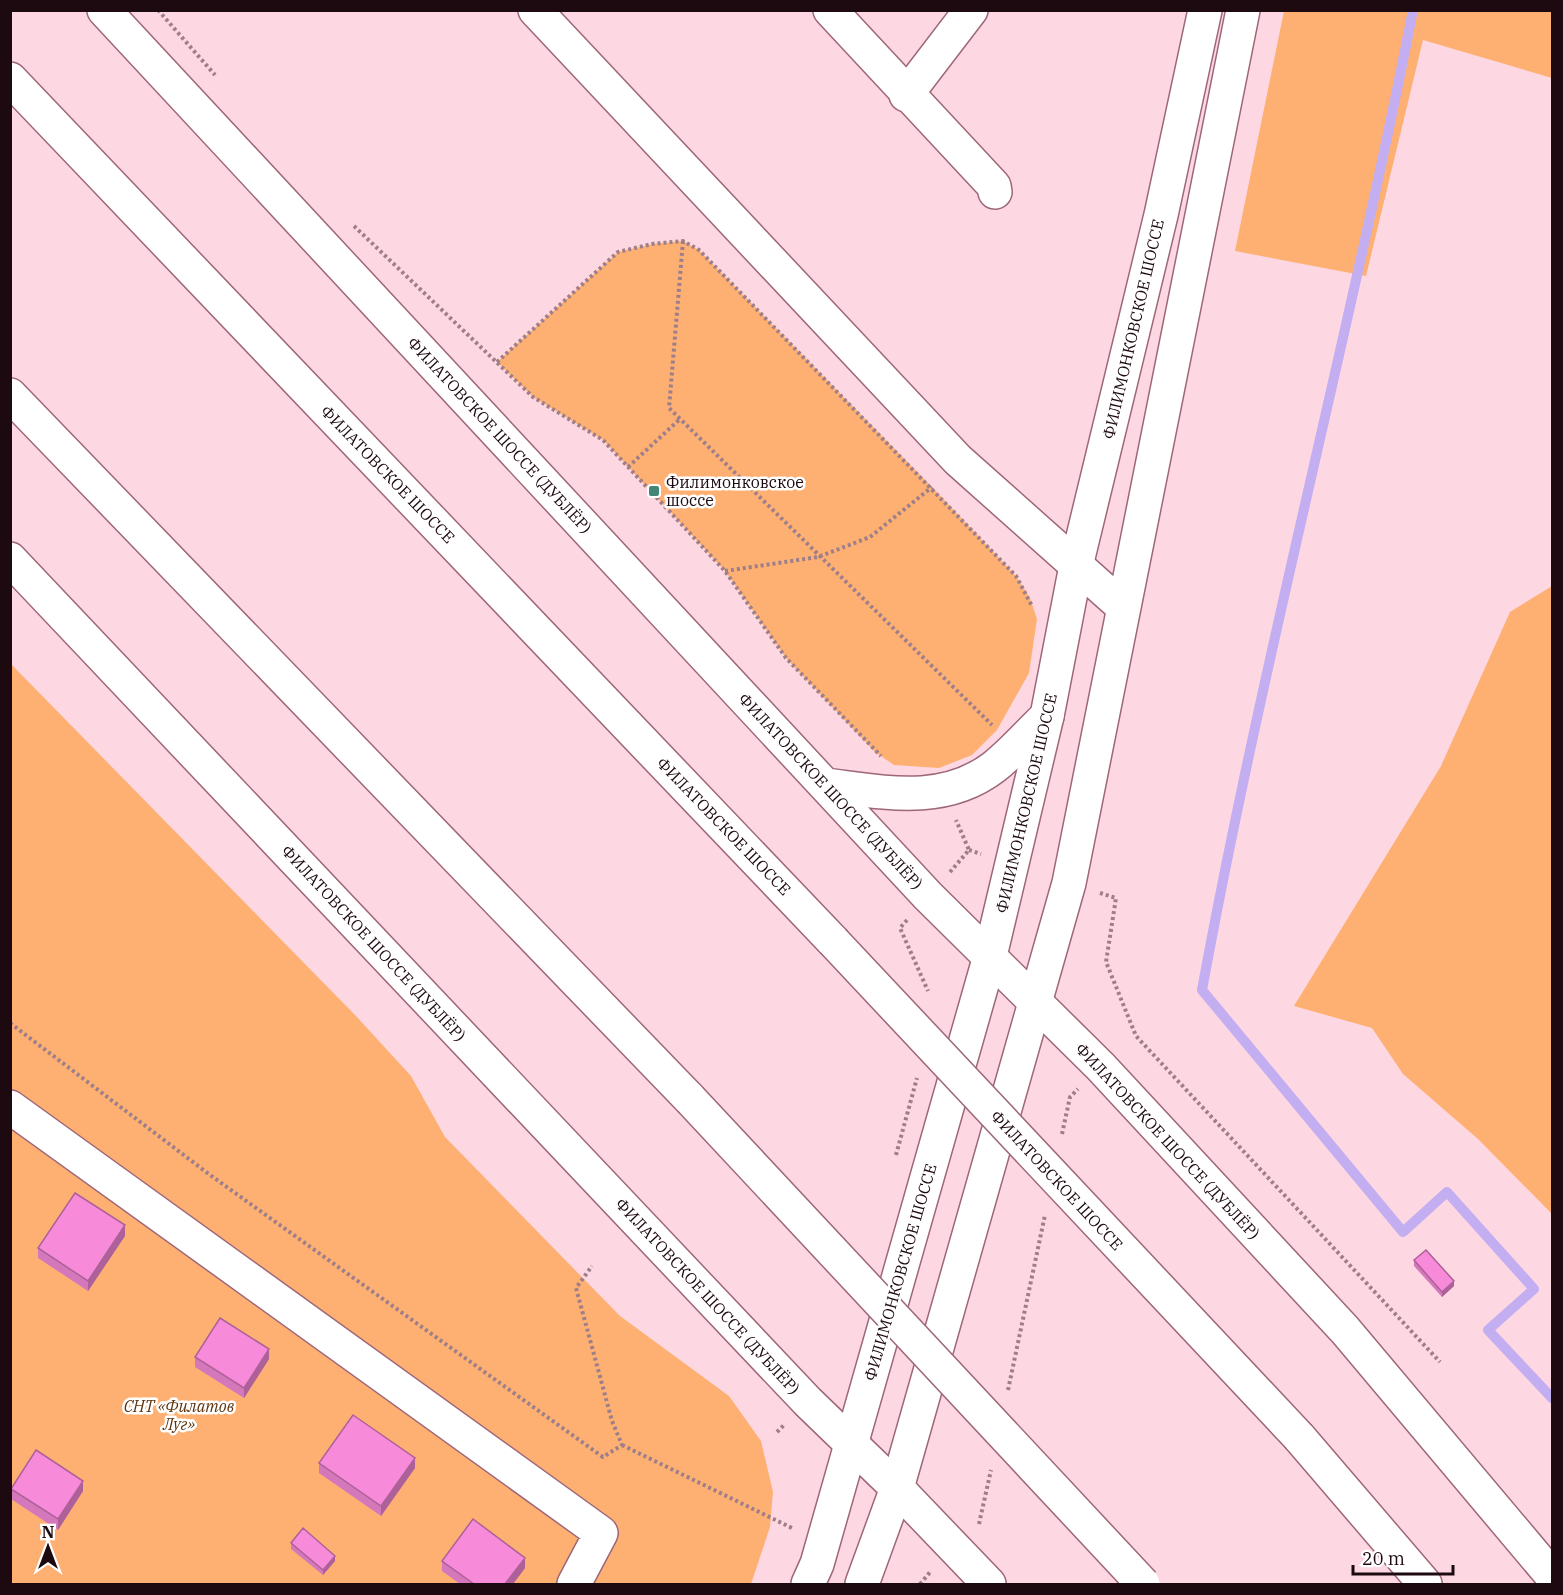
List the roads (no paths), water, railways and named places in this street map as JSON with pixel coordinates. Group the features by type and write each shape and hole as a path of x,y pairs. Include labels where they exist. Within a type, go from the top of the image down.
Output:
{"main road":[{"name":"ФИЛАТОВСКОЕ ШОССЕ (ДУБЛЁР)","path":"104,10 928,896 1101,1067 1345,1329 1552,1576"},
{"path":"535,10 958,460 1122,606"},
{"path":"830,10 906,95 994,186 995,192"},
{"path":"906,95 971,10"},
{"name":"ФИЛИМОНКОВСКОЕ ШОССЕ","path":"808,1584 817,1564 990,956 1047,716 1076,566 1161,214 1205,10"},
{"path":"862,1584 897,1488 1069,883 1122,606 1243,10"},
{"name":"ФИЛАТОВСКОЕ ШОССЕ","path":"10,79 833,941 1299,1437 1425,1584"},
{"path":"10,395 690,1099 1143,1584"},
{"name":"ФИЛАТОВСКОЕ ШОССЕ (ДУБЛЁР)","path":"10,559 808,1402 897,1488 989,1584"},
{"path":"825,785 914,795 949,790 966,784 994,767 1047,716"},
{"path":"10,1107 602,1533 574,1584"}],"waterway":[{"path":"1413,10 1388,133 1251,745 1202,990 1403,1232 1447,1192 1534,1289 1488,1330 1552,1398"}],"place":[{"name":"Филимонковское шоссе","path":"654,491"}],"park label":[{"name":"СНТ «Филатов Луг»","path":"179,1415"}]}
